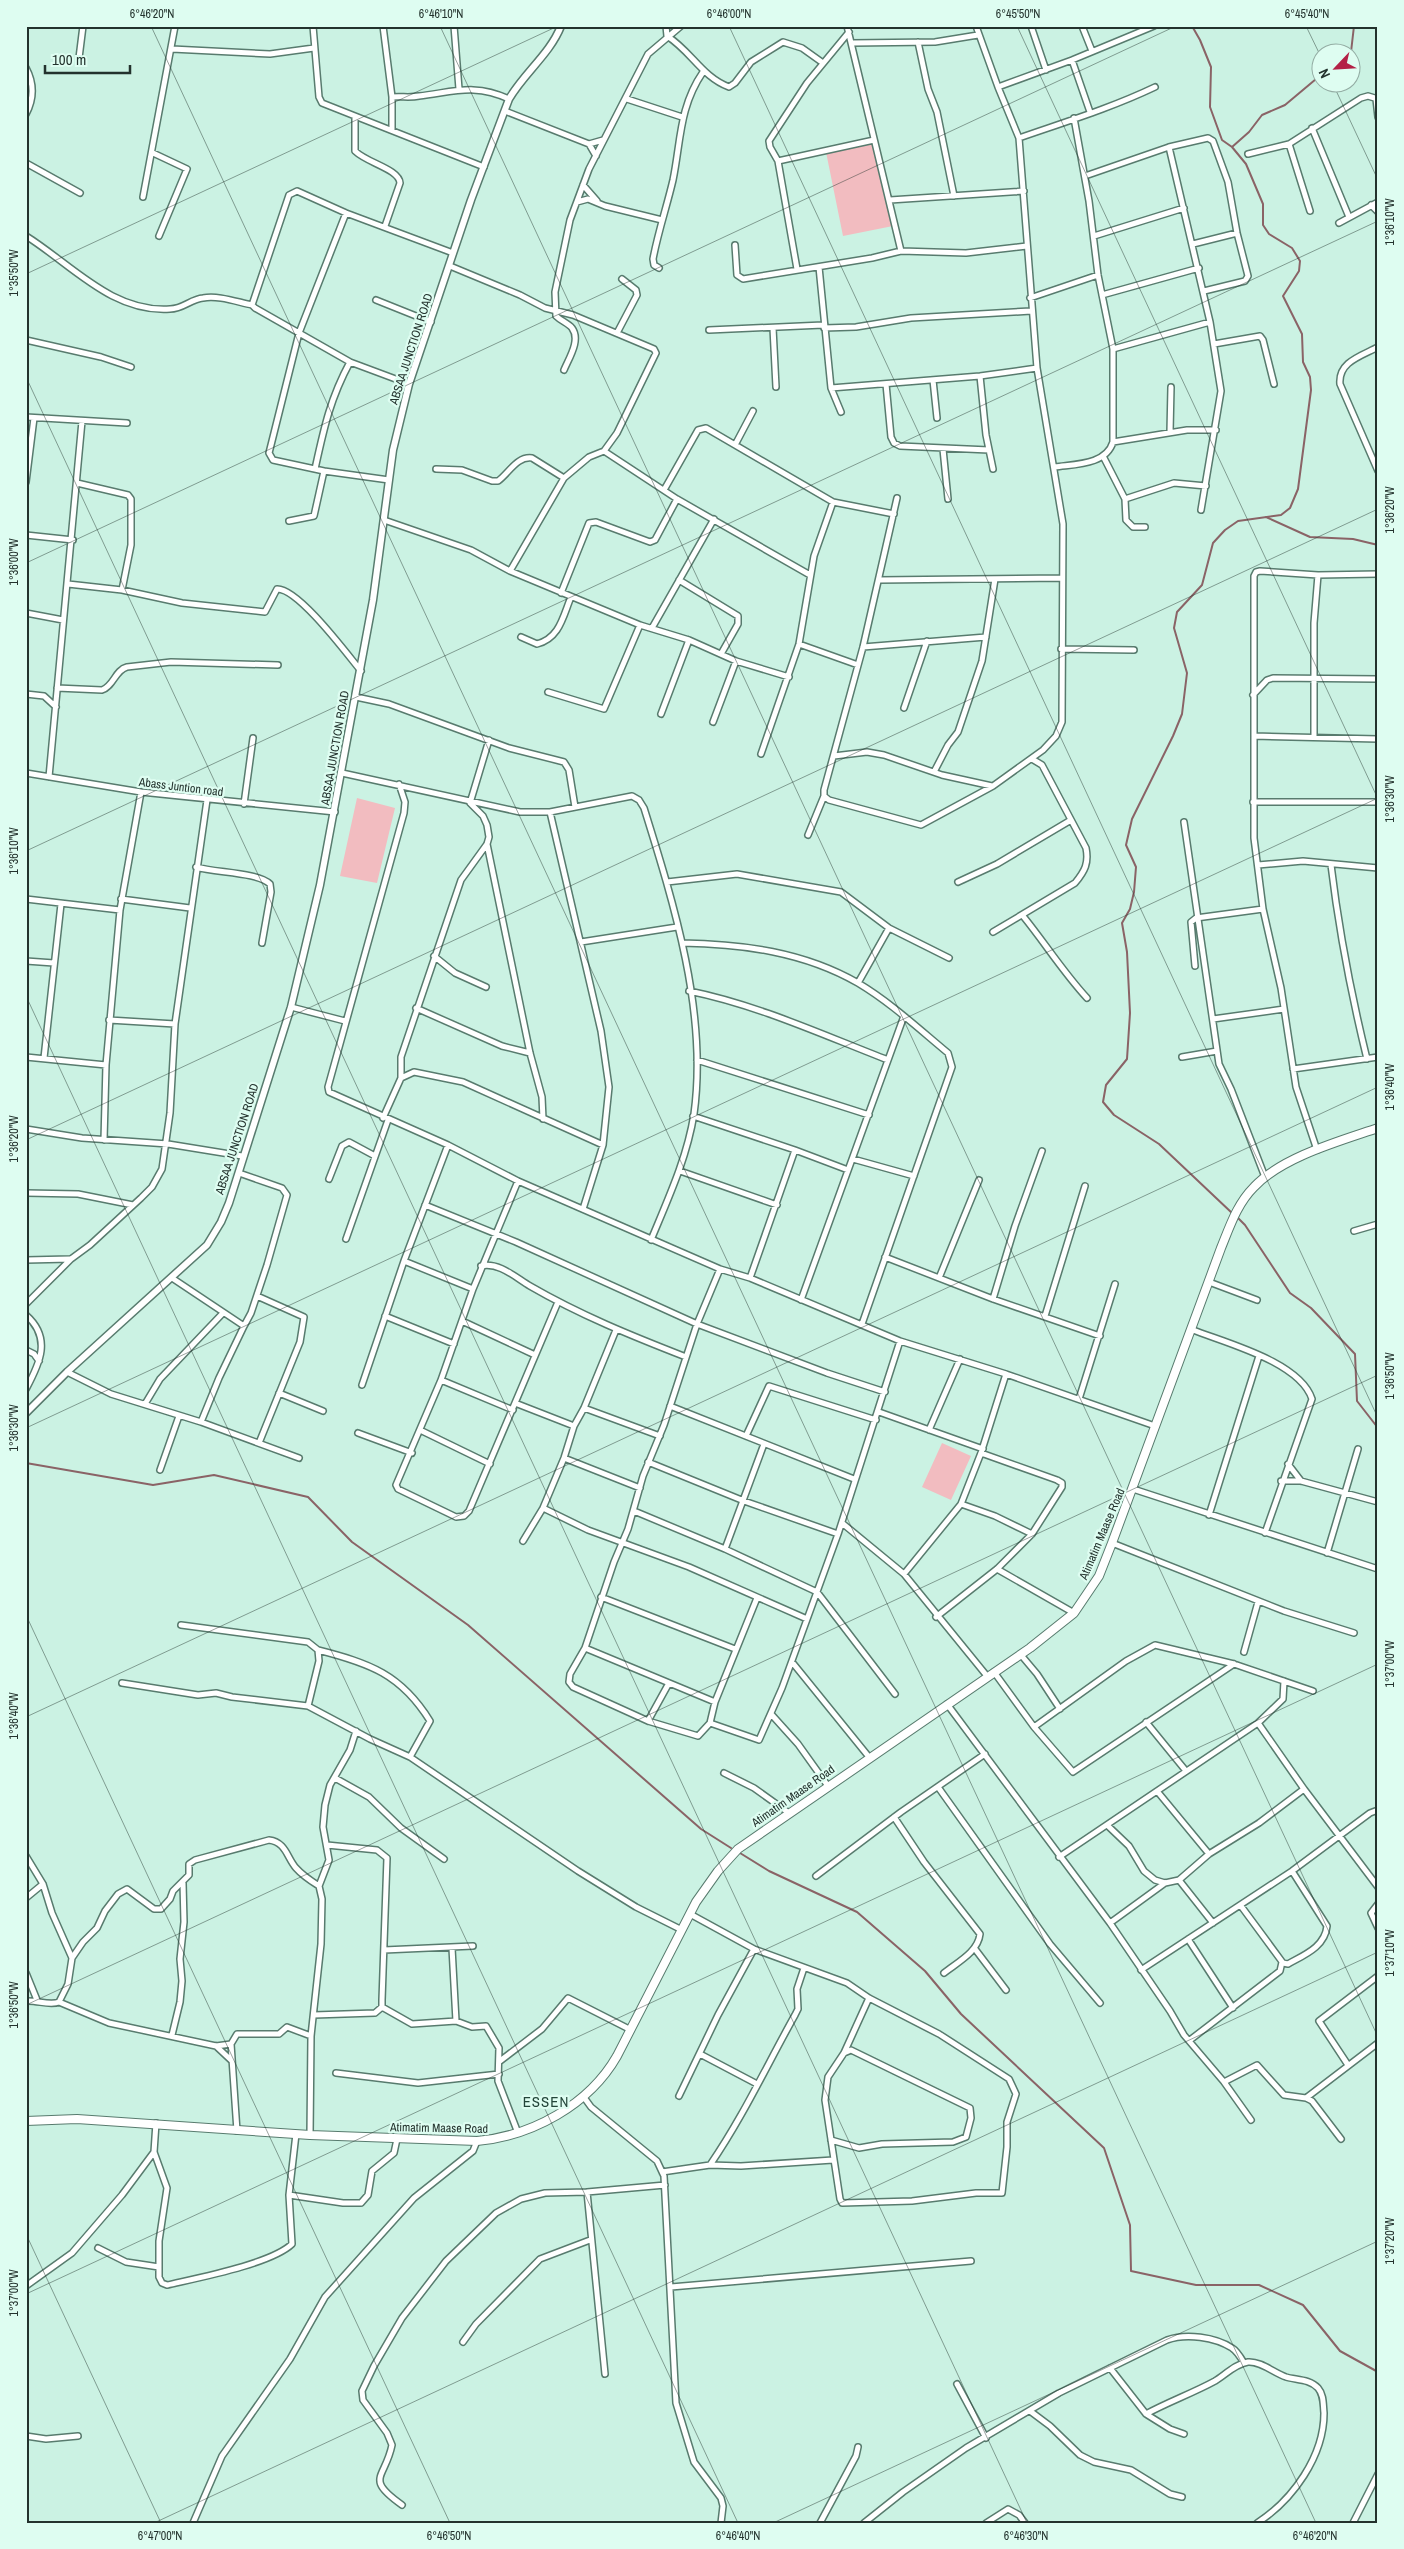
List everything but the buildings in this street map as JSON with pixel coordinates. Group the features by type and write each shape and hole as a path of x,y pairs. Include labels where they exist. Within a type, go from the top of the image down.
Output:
{"main road":[{"name":"Atimatim Maase Road","path":"26,2121 77,2119 156,2123 237,2131 477,2142 518,2133 549,2119 594,2089 608,2072 706,1886 738,1849 868,1757 1020,1654 1074,1613 1098,1576 1112,1543 1232,1219 1242,1203 1265,1177 1287,1164 1317,1150 1378,1128"}],"street":[{"path":"80,58 83,26"},
{"path":"142,197 152,154 175,26"},
{"path":"313,26 320,101 354,118 392,130 484,167"},
{"path":"383,26 392,97 392,130"},
{"path":"454,26 460,90"},
{"name":"ABSAA JUNCTION ROAD","path":"26,1413 67,1372 207,1244 216,1232 239,1173 242,1156 291,1007 335,812 356,696 384,520 393,450 409,384 453,253 509,99 518,84 548,49 560,26"},
{"path":"666,26 668,36 687,51 703,72 726,86 732,86 751,62 783,42 802,48 823,63"},
{"path":"564,370 574,347 576,337 573,329 560,320 555,310 556,285 576,202 602,140 628,99 648,54 680,26"},
{"path":"824,796 829,800 921,825 993,786 1032,759 1044,750 1056,736 1062,722 1063,524 1037,368 1031,311 1019,138 976,26"},
{"path":"1031,26 1046,70"},
{"path":"1082,26 1092,51"},
{"path":"1137,26 1139,32"},
{"path":"998,87 1072,60 1154,26"},
{"path":"848,29 901,251"},
{"path":"797,270 778,161 770,147 769,141 848,29"},
{"path":"852,43 934,42 978,35"},
{"path":"918,42 928,89 937,112 954,196"},
{"path":"172,49 270,54 314,48"},
{"path":"1072,60 1090,112"},
{"path":"26,68 32,87 26,114"},
{"path":"659,268 654,265 653,259 673,180 682,117 696,82 703,72"},
{"path":"1019,138 1090,112 1116,105 1155,87"},
{"path":"392,97 417,97 477,89 509,99"},
{"path":"1248,154 1289,144 1361,98 1368,96 1377,99 1378,117"},
{"path":"628,99 682,117"},
{"path":"505,112 589,144 602,140"},
{"path":"354,118 355,151 372,163 396,173 400,177 400,184 385,226"},
{"path":"1055,467 1093,460 1103,456 1111,449 1113,442 1113,349 1098,275 1085,176 1074,118"},
{"path":"1312,128 1349,217"},
{"path":"1085,176 1169,147 1208,138 1213,140 1228,182 1248,279 1204,291"},
{"path":"778,161 874,140"},
{"path":"589,144 596,156"},
{"path":"1289,144 1310,211"},
{"path":"1169,147 1204,291 1221,391 1216,430 1201,510"},
{"path":"152,154 187,169 160,236"},
{"path":"26,162 80,193"},
{"path":"583,184 598,202"},
{"path":"252,305 289,195 297,191 346,213 453,253"},
{"path":"890,200 1024,191"},
{"path":"576,202 588,199 605,206 662,220"},
{"path":"1338,223 1378,202"},
{"path":"1371,205 1378,212"},
{"path":"1094,236 1184,208"},
{"path":"346,213 299,333 269,453 273,460 324,471 389,480"},
{"path":"1193,244 1237,233"},
{"path":"26,236 50,251 78,275 109,295 135,304 170,310 202,298 252,305 350,362 409,384"},
{"path":"735,245 737,274 740,278 819,268 901,251 966,253 1027,246"},
{"path":"450,266 555,310 617,332 654,349 655,356 617,433 604,451 589,457 564,478 510,571"},
{"path":"819,268 823,326 831,388 841,412"},
{"path":"1102,295 1199,268"},
{"path":"1030,298 1098,275"},
{"path":"617,332 637,295 636,290 622,279"},
{"path":"376,300 430,322"},
{"path":"709,330 823,326 856,328 911,318 1031,311"},
{"path":"1113,349 1210,322"},
{"path":"773,328 776,387"},
{"path":"1214,344 1260,336 1266,348 1274,384"},
{"path":"26,340 100,357 131,367"},
{"path":"1378,347 1343,366 1339,374 1340,384 1378,471"},
{"path":"315,469 328,409 350,362"},
{"path":"831,388 980,376 1037,368"},
{"path":"980,376 988,450 993,469"},
{"path":"933,380 938,418"},
{"path":"886,384 891,437 894,443 900,446 988,450"},
{"path":"1170,388 1170,432"},
{"path":"735,445 753,411"},
{"path":"26,417 127,423"},
{"path":"26,482 34,418"},
{"path":"49,777 62,620 73,540 82,421"},
{"path":"664,490 700,428 706,428 833,502 894,514"},
{"path":"1113,442 1170,432 1216,430"},
{"path":"943,449 948,499"},
{"path":"604,451 677,499 810,575"},
{"path":"1103,456 1125,499 1126,520 1133,527 1144,527"},
{"path":"436,469 462,470 498,481 521,459 532,458 564,478"},
{"path":"289,521 314,516 324,471"},
{"path":"76,483 128,494 131,499 131,545 122,590"},
{"path":"1125,499 1148,490 1174,484 1206,486"},
{"path":"808,835 824,796 863,646 897,498"},
{"path":"561,593 589,523 596,522 650,542 654,540 677,499"},
{"path":"761,754 799,644 810,575 820,537 833,502"},
{"path":"652,628 714,519"},
{"path":"384,520 470,550 510,571 640,625 689,640 736,661 789,677"},
{"path":"26,535 73,540"},
{"path":"1317,1150 1300,1103 1293,1069 1284,1009 1263,909 1254,838 1253,695 1256,572 1378,574"},
{"path":"1314,737 1314,623 1318,574"},
{"path":"879,580 1062,578"},
{"path":"679,580 738,616 738,624 720,654"},
{"path":"934,772 948,745 958,732 982,661 995,580"},
{"path":"68,584 122,590 182,603 266,612 277,589 280,589 293,596 318,619 360,671"},
{"path":"521,637 537,644 552,636 559,628 571,597"},
{"path":"26,613 62,620"},
{"path":"548,692 604,710 640,625"},
{"path":"863,646 986,637"},
{"path":"661,714 689,640"},
{"path":"904,708 927,641"},
{"path":"799,644 858,665"},
{"path":"1061,649 1134,650"},
{"path":"713,722 736,661"},
{"path":"57,688 102,690 108,688 120,670 127,667 171,662 278,665"},
{"path":"1253,695 1267,680 1378,679"},
{"path":"26,694 44,696 56,707"},
{"path":"356,696 420,714 489,740 564,762 569,770 575,807"},
{"path":"1254,736 1378,739"},
{"path":"244,804 254,738"},
{"path":"470,803 489,740"},
{"path":"834,756 867,752 884,755 975,784 993,786"},
{"path":"993,932 1023,916 1075,883 1084,872 1088,859 1071,820 1042,765 1032,759"},
{"path":"342,773 399,784 470,803 520,812 550,812 632,796 639,800 644,808 667,882 682,943 697,1037 693,1116 680,1171 651,1240"},
{"name":"Abass Juntion road","path":"26,774 141,792 335,812"},
{"path":"399,784 405,802 404,813 345,1021 328,1090 386,1119 448,1145 518,1182 583,1208 651,1240 720,1269 750,1278 900,1341 1006,1374 1155,1426"},
{"path":"104,1140 109,1020 121,899 141,792"},
{"path":"26,1304 71,1259 90,1245 152,1187 159,1175 168,1144 175,1024 190,908 207,800"},
{"path":"1253,802 1378,802"},
{"path":"470,803 483,816 487,825 487,844 530,1053 542,1097 543,1118"},
{"path":"550,812 601,1031 609,1087 604,1145 583,1208"},
{"path":"958,882 1004,860 1071,820"},
{"path":"1184,822 1196,918 1221,1070 1231,1089 1265,1177"},
{"path":"346,1239 401,1078 401,1057 434,956 462,880 487,844"},
{"path":"1258,865 1303,861 1378,868"},
{"path":"1331,865 1336,913 1345,963 1367,1059"},
{"path":"196,867 212,872 260,877 270,884 271,892 262,943"},
{"path":"667,882 737,874 841,892 889,928 949,958"},
{"path":"26,899 120,910"},
{"path":"121,899 190,908"},
{"path":"44,1058 61,904"},
{"path":"1195,966 1189,924 1196,918 1263,909"},
{"path":"1023,916 1050,949 1068,978 1087,998"},
{"path":"581,942 677,927"},
{"path":"858,983 889,928"},
{"path":"682,943 729,944 784,954 810,961 858,983 904,1016 948,1052 952,1059 952,1067 862,1324"},
{"path":"434,956 455,974 486,987"},
{"path":"26,961 54,963"},
{"path":"689,991 719,997 761,1011 888,1060"},
{"path":"291,1007 345,1021"},
{"path":"416,1008 502,1046 530,1053"},
{"path":"1213,1019 1284,1009"},
{"path":"801,1300 904,1016"},
{"path":"109,1020 175,1024"},
{"path":"1182,1057 1217,1051"},
{"path":"26,1057 106,1065"},
{"path":"1293,1069 1378,1057"},
{"path":"697,1060 869,1115"},
{"path":"401,1078 414,1072 463,1082 604,1145"},
{"path":"693,1116 848,1170"},
{"path":"26,1129 104,1140 168,1144 242,1156"},
{"path":"329,1179 342,1146 349,1142 375,1156"},
{"path":"362,1386 404,1261 448,1145"},
{"path":"750,1278 795,1150"},
{"path":"993,1299 1015,1226 1042,1151"},
{"path":"853,1159 914,1176"},
{"path":"680,1171 777,1205"},
{"path":"201,1422 257,1296 281,1221 287,1195 282,1188 239,1173"},
{"path":"940,1278 979,1180"},
{"path":"518,1182 494,1235 441,1380 397,1487 456,1517 464,1516 469,1511 558,1302"},
{"path":"1045,1316 1085,1186"},
{"path":"26,1193 78,1194 132,1205"},
{"path":"426,1205 494,1235 516,1242 697,1324 826,1373 885,1392"},
{"path":"1354,1231 1378,1224"},
{"path":"886,1257 993,1299 1100,1336"},
{"path":"26,1260 71,1259"},
{"path":"404,1261 473,1289"},
{"path":"482,1266 494,1266 503,1270 558,1302 616,1330 686,1357"},
{"path":"720,1269 697,1324 660,1436 648,1462 623,1542 584,1648 570,1674 569,1682 574,1687 648,1721 698,1736 710,1723 715,1702 756,1598"},
{"path":"172,1278 244,1326"},
{"path":"1209,1282 1258,1300"},
{"path":"1079,1399 1115,1284"},
{"path":"257,1296 304,1317 300,1342 259,1443"},
{"path":"145,1404 160,1379 223,1312"},
{"path":"26,1315 40,1334 43,1343 39,1362 26,1389"},
{"path":"385,1316 454,1344"},
{"path":"462,1321 536,1355"},
{"path":"523,1541 543,1508 564,1458 574,1426 584,1408 616,1330"},
{"path":"1192,1330 1259,1356 1293,1375 1307,1386 1312,1399 1281,1481 1265,1533"},
{"path":"710,1723 759,1740 792,1662 842,1524 854,1480 879,1412 900,1341"},
{"path":"26,1350 34,1354 39,1362"},
{"path":"1209,1515 1259,1356"},
{"path":"929,1430 960,1359"},
{"path":"67,1372 111,1394 201,1422 299,1458"},
{"path":"904,1574 961,1504 982,1451 1006,1374"},
{"path":"441,1380 513,1410"},
{"path":"746,1436 769,1386 876,1420"},
{"path":"279,1393 323,1411"},
{"path":"515,1403 574,1426"},
{"path":"670,1406 854,1480"},
{"path":"584,1408 660,1436"},
{"path":"879,1412 929,1430 1062,1484 1032,1534 997,1569 936,1616"},
{"path":"160,1470 179,1416"},
{"path":"420,1430 490,1464"},
{"path":"358,1433 412,1453"},
{"path":"725,1549 764,1444"},
{"path":"1327,1553 1358,1448"},
{"path":"564,1458 640,1488"},
{"path":"648,1462 744,1501 838,1534"},
{"path":"1288,1464 1301,1481"},
{"path":"1281,1481 1301,1481 1378,1502"},
{"path":"1133,1488 1209,1515 1378,1569"},
{"path":"961,1504 995,1516 1032,1534"},
{"path":"543,1508 588,1530 689,1567 807,1619"},
{"path":"634,1511 725,1549 817,1592 895,1694"},
{"path":"842,1524 904,1574 936,1616 973,1657 986,1676"},
{"path":"1112,1543 1258,1602 1354,1633"},
{"path":"997,1569 1074,1613"},
{"path":"602,1597 735,1649"},
{"path":"1244,1652 1258,1602"},
{"path":"181,1625 308,1642 318,1650 359,1661 387,1674 422,1705 430,1721 410,1757"},
{"path":"1034,1727 1126,1661 1155,1645 1234,1664 1313,1691"},
{"path":"584,1648 715,1702"},
{"path":"308,1706 319,1660 318,1650"},
{"path":"1020,1654 1037,1674 1060,1710"},
{"path":"792,1662 868,1757"},
{"path":"994,1672 1034,1727 1073,1772 1234,1664"},
{"path":"1059,1857 1258,1723 1283,1699 1284,1681"},
{"path":"122,1683 198,1695 216,1693 232,1697 308,1706 410,1757 578,1871 636,1907 682,1930"},
{"path":"648,1721 669,1683"},
{"path":"947,1704 1059,1857 1110,1922 1184,2035 1224,2082 1251,2120"},
{"path":"771,1714 798,1744 828,1786"},
{"path":"1146,1722 1186,1771"},
{"path":"1258,1723 1304,1789 1378,1886"},
{"path":"310,2135 311,2036 321,1944 322,1899 319,1886 329,1865 323,1827 325,1806 330,1785 350,1750 356,1731"},
{"path":"816,1876 894,1817 985,1754"},
{"path":"724,1772 754,1788 789,1813"},
{"path":"335,1778 368,1797 401,1828 444,1859"},
{"path":"938,1787 1050,1944 1100,2003"},
{"path":"1110,1922 1165,1883 1179,1880 1208,1854 1260,1823 1304,1789"},
{"path":"1157,1791 1208,1854"},
{"path":"1142,1970 1292,1871 1378,1810"},
{"path":"894,1817 924,1862 980,1934 979,1942 975,1949 944,1973"},
{"path":"1107,1824 1128,1846 1144,1871 1155,1880 1165,1883"},
{"path":"59,2002 68,1984 72,1958 83,1942 97,1928 105,1910 122,1890 134,1893 158,1910 170,1900 173,1890 183,1883 189,1875 190,1862 270,1840 282,1845 295,1868 319,1886"},
{"path":"314,2016 375,2013 382,2007 387,1858 377,1850 327,1845"},
{"path":"26,1856 44,1884 52,1913 72,1958"},
{"path":"1240,1906 1282,1962 1288,1964 1312,1951 1324,1940 1327,1930 1325,1921 1292,1871"},
{"path":"1179,1880 1213,1923"},
{"path":"172,2035 180,2002 182,1981 180,1959 184,1922 183,1883"},
{"path":"26,1898 44,1884"},
{"path":"1378,1904 1371,1913 1378,1928"},
{"path":"690,1914 754,1949 847,1983 869,1998 939,2034 1011,2082 1016,2094 1006,2122 1003,2191 1000,2193 976,2193 912,2201 842,2203 833,2160 825,2100 828,2077 844,2053 869,1998"},
{"path":"1188,1939 1233,2008"},
{"path":"384,1950 472,1946"},
{"path":"452,1948 456,2021"},
{"path":"679,2096 754,1949"},
{"path":"975,1949 1006,1990"},
{"path":"1190,2040 1280,1971 1282,1962"},
{"path":"710,2165 739,2120 798,2009 797,1989 804,1968"},
{"path":"26,1973 37,2000"},
{"path":"1348,2065 1322,2026 1320,2018 1378,1976"},
{"path":"500,2062 542,2029 568,1998 631,2030"},
{"path":"26,2001 37,2000 55,2004 59,2002 109,2023 172,2035 216,2046 231,2044"},
{"path":"382,2007 412,2024 456,2021 472,2027 486,2026 499,2048 501,2091 518,2133"},
{"path":"237,2131 231,2044 237,2034 280,2034 286,2027 311,2036"},
{"path":"1306,2098 1378,2043"},
{"path":"216,2046 232,2061"},
{"path":"831,2140 860,2148 882,2144 953,2142 966,2137 971,2118 970,2108 946,2095 851,2050 844,2053"},
{"path":"700,2054 757,2084"},
{"path":"1224,2082 1257,2065 1284,2095 1306,2098 1316,2105 1341,2139"},
{"path":"336,2073 418,2083 499,2074"},
{"path":"583,2096 591,2107 657,2161 662,2172 665,2185 676,2403 694,2462 720,2498 723,2506 721,2523"},
{"path":"156,2123 154,2152 168,2188 159,2241 159,2277 162,2283 167,2285 220,2273 275,2254 289,2246 293,2241 289,2195 296,2134"},
{"path":"289,2195 343,2203 361,2202 368,2195 372,2170 394,2153 397,2139"},
{"path":"192,2523 222,2456 290,2359 325,2297 414,2198 474,2151 477,2142"},
{"path":"26,2286 72,2253 122,2195 154,2152"},
{"path":"662,2172 710,2165 741,2166 833,2160"},
{"path":"402,2505 386,2493 380,2484 379,2476 392,2445 387,2433 364,2400 362,2391 402,2318 446,2261 496,2213 515,2201 545,2193 587,2192 665,2185"},
{"path":"587,2192 590,2240 605,2374"},
{"path":"463,2342 476,2324 540,2260 590,2240"},
{"path":"98,2248 126,2262 159,2267"},
{"path":"671,2286 971,2261"},
{"path":"864,2523 903,2492 966,2448 986,2438 1059,2393 1167,2340 1180,2337 1216,2341 1234,2348 1244,2363"},
{"path":"1146,2414 1215,2381 1244,2363 1262,2364 1273,2372 1306,2380 1317,2386 1322,2394 1324,2409 1319,2442 1305,2475 1289,2496 1257,2523"},
{"path":"1110,2368 1146,2414 1170,2429 1184,2434"},
{"path":"957,2384 986,2438"},
{"path":"1030,2411 1050,2426 1080,2455 1094,2462 1131,2470 1170,2494 1182,2497"},
{"path":"26,2436 46,2438 78,2436"},
{"path":"820,2523 856,2456 858,2448"},
{"path":"1353,2523 1378,2474"},
{"path":"986,2523 1008,2509 1019,2515 1025,2523"}],"shaded area":[{"path":"876,142 893,226 843,236 826,152"},
{"path":"357,798 395,808 377,883 340,876"},
{"path":"942,1443 971,1456 951,1500 922,1487"}],"waterway":[{"path":"1192,26 1211,67 1210,107 1222,140 1232,147 1246,164 1263,204 1263,225 1269,234 1292,248 1300,261 1299,271 1283,296 1302,334 1303,362 1310,377 1311,390 1298,489 1290,508 1281,515 1238,521 1225,530 1213,543 1202,585 1177,612 1174,628 1187,673 1182,714 1132,819 1126,845 1136,867 1134,892 1130,909 1122,923 1127,952 1130,1013 1127,1059 1106,1085 1103,1102 1114,1115 1159,1144 1232,1213"},
{"path":"1352,42 1354,26"},
{"path":"1232,147 1249,132 1262,115 1285,105 1312,82"},
{"path":"1266,517 1310,537 1353,539 1378,545"},
{"path":"1236,1216 1245,1225 1290,1293 1311,1308 1355,1354 1357,1401 1378,1428"},
{"path":"26,1463 153,1485 214,1475 308,1497 352,1542 468,1625 701,1829 731,1848"},
{"path":"740,1853 769,1871 857,1912 925,1971 961,2014 1104,2148 1130,2225 1131,2271 1196,2285 1259,2285 1303,2305 1340,2351 1378,2372"}],"district":[{"name":"ESSEN","path":"546,2101"}]}
